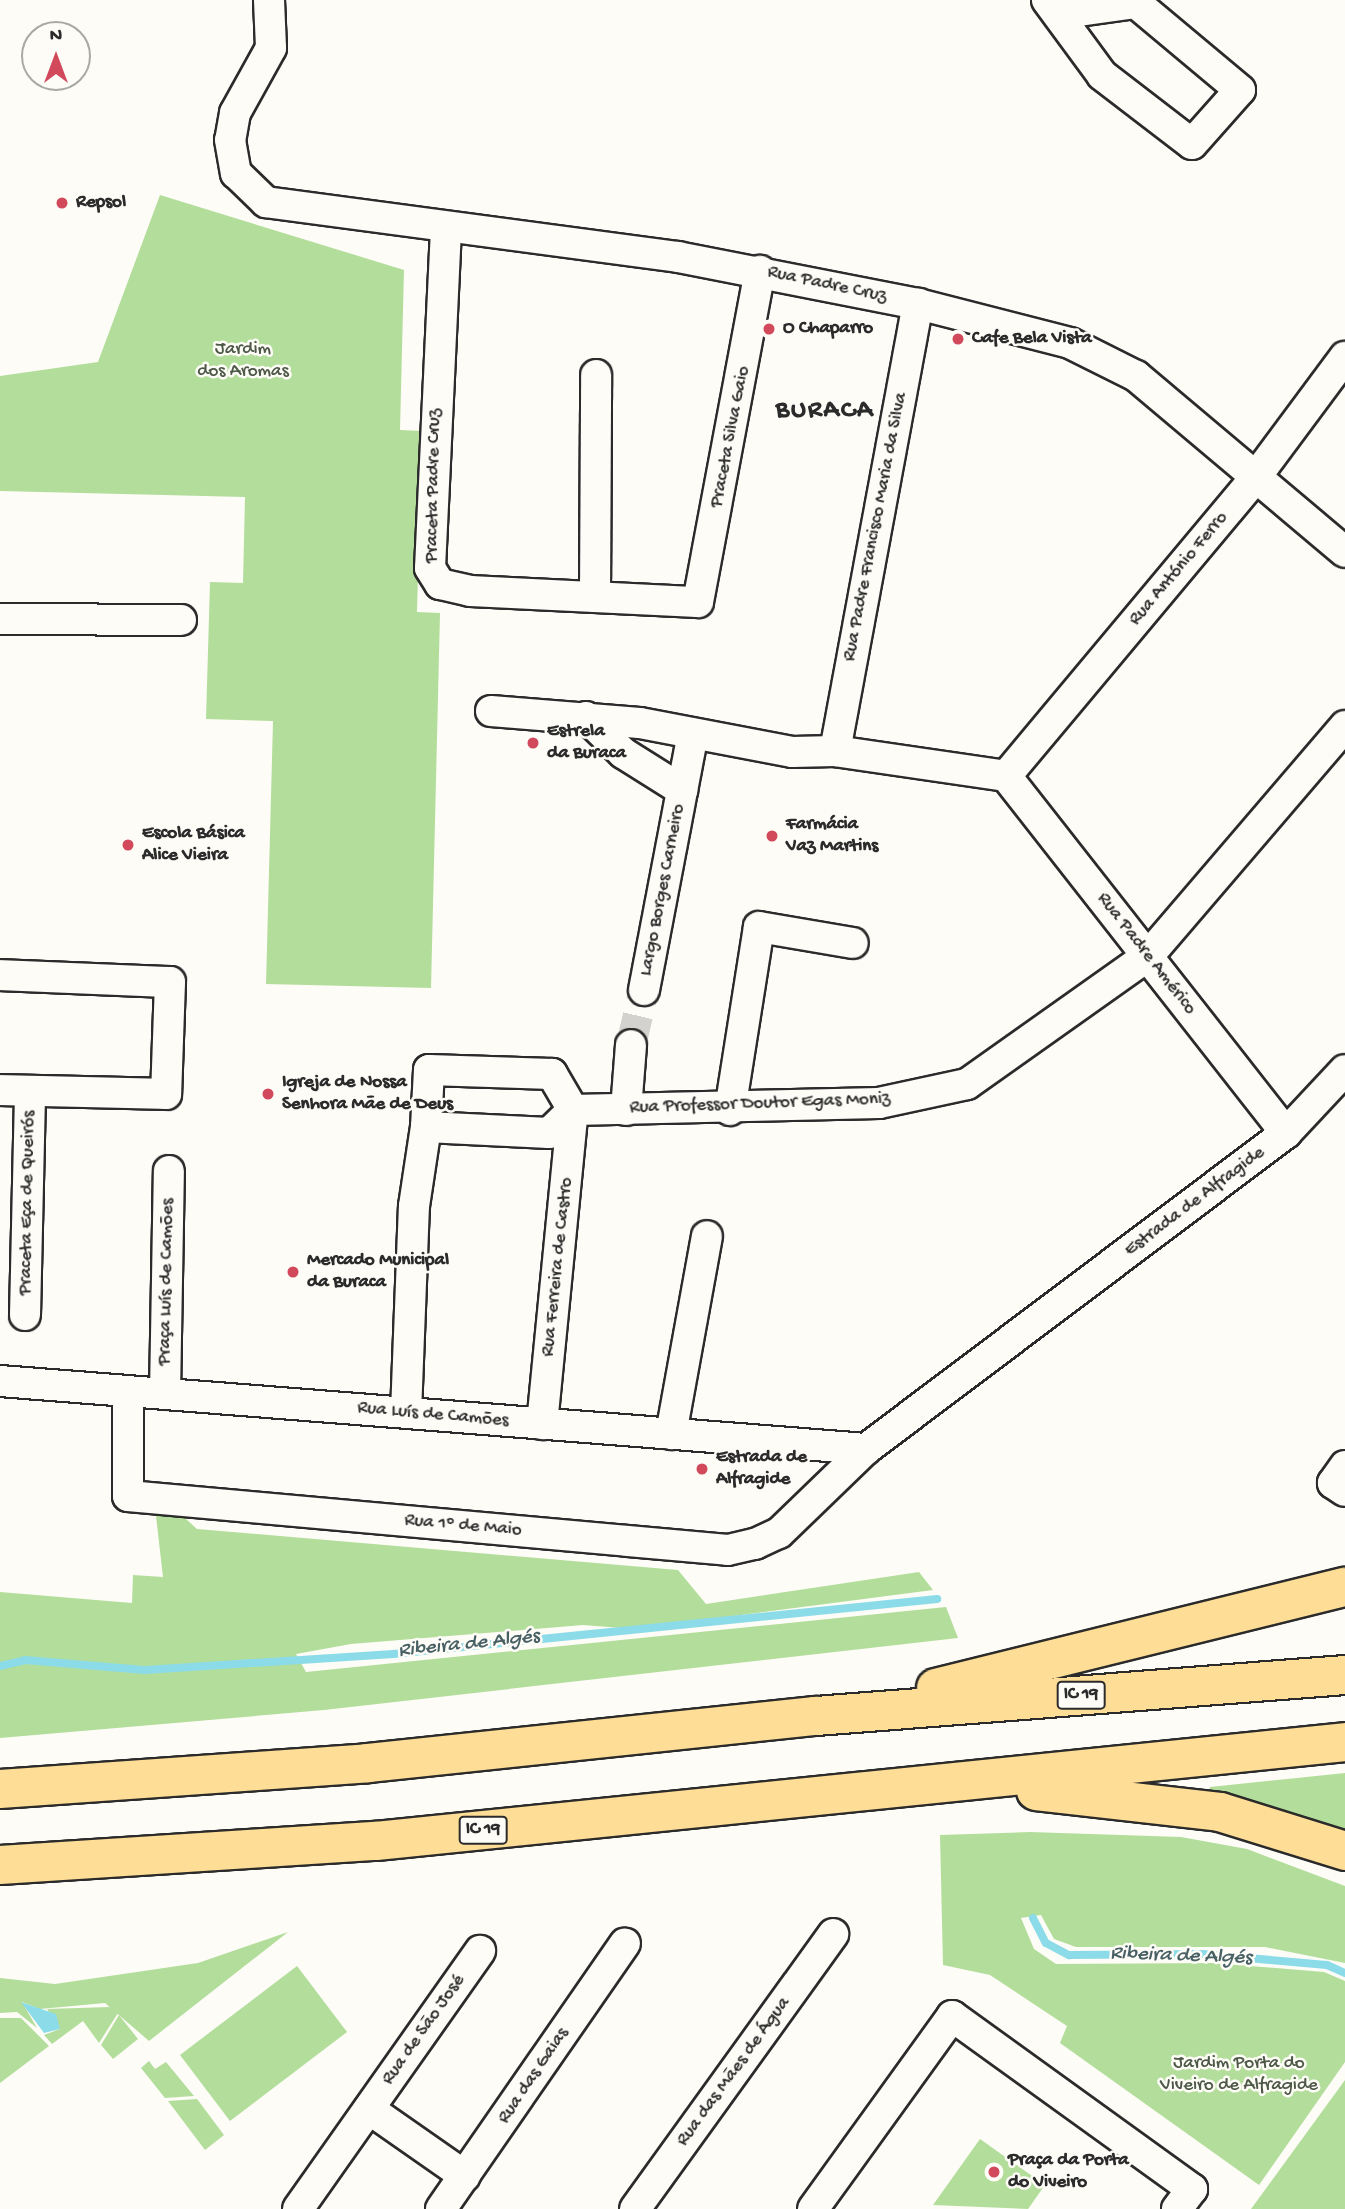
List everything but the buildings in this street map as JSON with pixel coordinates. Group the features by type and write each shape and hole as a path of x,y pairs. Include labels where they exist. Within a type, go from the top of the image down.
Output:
{"highway":[{"path":"816,1716 1345,1587"},
{"name":"IC 19","path":"0,1789 368,1763 816,1716 1345,1675"},
{"name":"IC 19","path":"0,1865 376,1841 1345,1742"},
{"path":"964,1783 1220,1812 1345,1851"}],"street":[{"name":"Rua Padre Cruz","path":"270,0 271,48 231,126 231,157 244,185 266,202 298,211 593,243 760,271 918,304 1070,343 1136,376 1345,552"},
{"path":"1136,4 1240,90 1192,144 1102,75 1053,7 1136,4"},
{"name":"Praceta Padre Cruz","path":"446,229 430,568 440,584 470,592 698,602"},
{"name":"Praceta Silva Gaio","path":"698,602 760,271"},
{"name":"Rua Padre Francisco Maria da Silva","path":"835,751 918,304"},
{"name":"Rua António Ferro","path":"1006,776 1255,478 1345,357"},
{"path":"595,597 596,375"},
{"path":"0,619 181,620"},
{"path":"491,711 586,717 792,752 835,751 1006,776"},
{"name":"Largo Borges Carneiro","path":"586,717 623,753 682,790"},
{"name":"Rua Professor Doutor Egas Moniz","path":"573,1110 730,1110 880,1103 967,1084 1148,956 1345,726"},
{"name":"Largo Borges Carneiro","path":"644,990 693,734"},
{"name":"Rua Padre Américo","path":"1006,776 1286,1133"},
{"path":"730,1110 759,927 853,943"},
{"path":"0,975 170,982 166,1094 0,1090"},
{"path":"626,1110 631,1045"},
{"path":"406,1413 412,1274 429,1070 552,1074 573,1110 549,1133 426,1127"},
{"name":"Estrada de Alfragide","path":"866,1449 1286,1133 1345,1070"},
{"name":"Praceta Eça de Queirós","path":"25,1315 30,1091"},
{"name":"Rua Ferreira de Castro","path":"542,1424 573,1110"},
{"name":"Praça Luís de Camões","path":"165,1394 169,1171"},
{"path":"671,1434 707,1236"},
{"name":"Rua Luís de Camões","path":"0,1381 866,1449"},
{"name":"Rua 1º de Maio","path":"128,1391 128,1496 728,1550 779,1533 866,1449"},
{"path":"1345,1466 1332,1483 1345,1491"},
{"name":"Rua das Mães de Água","path":"635,2209 833,1934"},
{"name":"Rua das Gaias","path":"442,2209 625,1943"},
{"name":"Rua de São José","path":"298,2209 480,1951"},
{"path":"813,2209 951,2016 1192,2189 1177,2209"},
{"path":"369,2109 465,2176"}],"green space":[{"name":"Jardim dos Aromas","path":"160,195 404,270 400,430 422,431 417,612 440,613 431,988 266,984 273,721 206,719 210,582 243,583 245,497 0,491 0,376 98,362"},
{"path":"177,1511 197,1529 678,1570 706,1604 919,1572 933,1590 634,1629 583,1625 351,1644 296,1654 306,1672 946,1607 958,1638 324,1710 0,1738 0,1592 132,1603 133,1575 163,1577 156,1516"},
{"path":"1345,1773 1345,1831 1209,1794 1210,1787"},
{"name":"Jardim Porta do Viveiro de Alfragide","path":"1030,1832 1181,1837 1247,1849 1345,1886 1345,1963 1265,1947 1076,1947 1054,1939 1041,1915 1021,1918 1034,1949 1056,1964 1213,1963 1324,1972 1345,1981 1345,2062 1259,2185 1060,2043 1067,2026 990,1975 943,1965 940,1835"},
{"path":"288,1932 149,2041 105,2003 40,2009 22,2002 37,2028 17,2012 0,2013 0,1978 55,1984 198,1963"},
{"path":"297,1966 347,2032 230,2121 180,2055"},
{"path":"110,2007 118,2013 99,2043 83,2021 52,2044 44,2035 60,2029 47,2009"},
{"path":"119,2015 138,2039 113,2059 101,2045"},
{"path":"0,2018 21,2018 49,2046 0,2083"},
{"path":"149,2061 155,2069 166,2062 194,2096 165,2098 141,2068"},
{"path":"1345,2080 1345,2209 1251,2209"},
{"path":"197,2099 224,2135 205,2150 168,2101"},
{"name":"Praça da Porta do Viveiro","path":"980,2139 1045,2185 1028,2209 933,2205"}],"water":[{"path":"21,2002 56,2014 60,2029 44,2033"}],"waterway":[{"name":"Ribeira de Algés","path":"0,1666 25,1660 145,1670 393,1654 937,1599"},
{"name":"Ribeira de Algés","path":"1033,1918 1046,1943 1069,1955 1202,1954 1327,1965 1345,1973"}],"tunnel":[{"path":"631,1045 644,990"}],"place":[{"name":"Repsol","path":"62,203"},
{"name":"O Chaparro","path":"769,329"},
{"name":"Cafe Bela Vista","path":"958,339"},
{"name":"Estrela da Buraca","path":"533,743"},
{"name":"Farmácia Vaz Martins","path":"772,836"},
{"name":"Escola Básica Alice Vieira","path":"128,845"},
{"name":"Igreja de Nossa Senhora Mãe de Deus","path":"268,1094"},
{"name":"Mercado Municipal da Buraca","path":"293,1272"},
{"name":"Estrada de Alfragide","path":"702,1469"},
{"name":"Praça da Porta do Viveiro","path":"994,2172"}],"district":[{"name":"BURACA","path":"825,412"}]}
